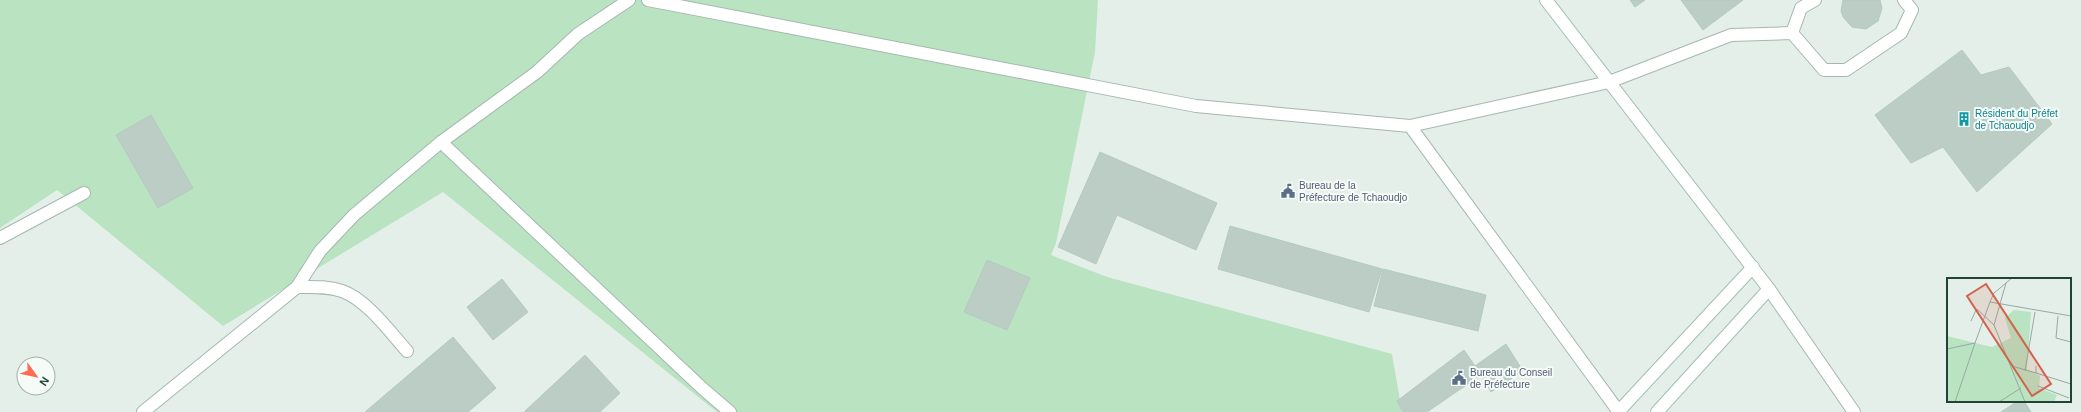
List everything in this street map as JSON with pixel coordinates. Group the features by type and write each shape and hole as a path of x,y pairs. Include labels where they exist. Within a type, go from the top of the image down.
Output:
{"street":[{"path":"143,412 296,287 320,251 354,215 441,142 537,72 578,34 629,0"},
{"path":"648,0 1196,106 1410,126 1609,82 1731,35 1792,33"},
{"path":"1546,0 1754,266 1854,412"},
{"path":"1792,33 1799,4 1815,0"},
{"path":"1792,33 1824,70 1846,70 1901,33 1912,10 1904,0"},
{"path":"1410,126 1619,412 1754,266"},
{"path":"441,142 696,382 730,412"},
{"path":"0,238 84,193"},
{"path":"296,287 324,287 343,291 362,303 407,351"},
{"path":"1657,412 1769,289"}],"green space":[{"path":"0,0 1098,0 1095,52 1056,243 1051,255 1107,277 1392,354 1402,412 717,412 443,192 223,326 57,190 0,228"}],"building":[{"path":"1630,0 1645,0 1635,7"},
{"path":"1681,0 1743,0 1703,30"},
{"path":"1843,0 1880,0 1882,8 1878,21 1866,29 1852,27 1843,17 1841,11"},
{"name":"Résident du Préfet de Tchaoudjo","path":"1962,50 1981,75 2009,67 2052,124 1977,192 1943,147 1911,163 1875,115"},
{"path":"151,115 193,188 158,208 116,135"},
{"path":"1100,152 1217,203 1196,250 1117,215 1096,264 1058,247"},
{"path":"1230,226 1382,269 1369,312 1218,269"},
{"path":"987,260 1030,278 1007,330 964,312"},
{"path":"1383,269 1486,295 1478,331 1374,306"},
{"path":"502,279 528,312 493,340 467,307"},
{"path":"453,337 496,388 468,412 365,412"},
{"path":"1506,344 1523,371 1491,392 1481,375 1427,412 1403,412 1397,401 1464,350 1475,366"},
{"path":"585,355 620,393 600,412 524,412"},
{"path":"2016,402 2025,402 2031,412 2001,412"}],"place":[{"name":"Résident du Préfet de Tchaoudjo","path":"1964,119"},
{"name":"Bureau de la Préfecture de Tchaoudjo","path":"1288,191"},
{"name":"Bureau du Conseil de Préfecture","path":"1459,378"}]}
